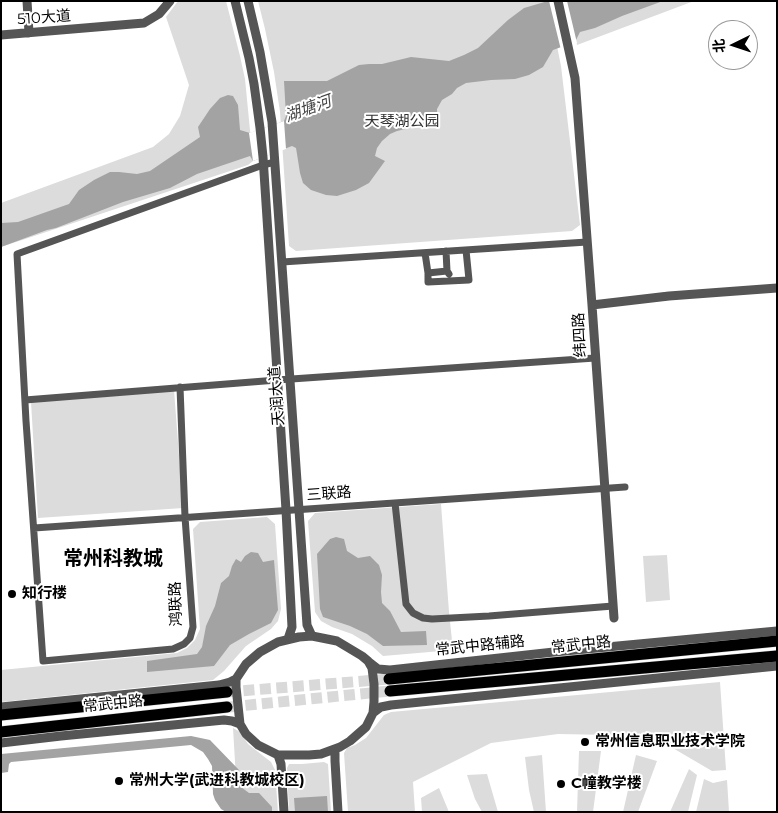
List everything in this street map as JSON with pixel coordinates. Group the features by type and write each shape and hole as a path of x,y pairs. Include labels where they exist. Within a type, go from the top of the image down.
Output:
{"main road":[{"name":"常武中路","path":"777,641 389,685 777,656"},
{"name":"常武中路","path":"1,715 227,692"},
{"name":"常武中路","path":"1,732 227,707"}],"street":[{"path":"27,1 29,33"},
{"name":"510大道","path":"1,35 144,23 159,14 170,1"},
{"name":"天润大道","path":"235,1 249,58 263,161 286,510 292,627 288,639"},
{"name":"天润大道","path":"248,1 260,52 272,122 298,510 307,625 312,636"},
{"name":"纬四路","path":"558,1 575,78 614,618"},
{"path":"34,528 17,254 274,158"},
{"path":"282,262 587,242"},
{"path":"425,253 428,273 426,283 452,282 469,280 466,250"},
{"path":"446,251 447,272 452,282"},
{"path":"428,273 447,272"},
{"path":"592,305 669,296 777,288"},
{"path":"25,400 180,387 595,358"},
{"name":"鸿联路","path":"34,528 43,661 173,649 184,644 190,638 192,626 185,517 180,387"},
{"name":"三联路","path":"34,528 625,487"},
{"path":"395,503 406,604 413,613 422,618 488,616 612,606"},
{"name":"常武中路辅路","path":"368,661 378,669 390,670 777,631"},
{"path":"1,707 219,685 236,679 246,664 260,652 278,642 300,636 312,636 337,641 368,661 372,668 374,684 373,713 366,727 350,741 335,749 309,756 278,755 258,745 246,734 240,724 236,679"},
{"path":"373,713 381,707 391,705 777,666"},
{"path":"1,743 224,720 240,724"},
{"path":"335,749 338,812"},
{"path":"278,755 281,764 284,812"}],"green space":[{"path":"178,1 226,1 245,79 253,161 248,165 1,247 1,203 153,147 169,134 180,116 189,85 166,17"},
{"name":"天琴湖公园","path":"258,1 548,1 561,66 580,225 572,231 296,251 289,246 280,112 274,72"},
{"path":"566,1 694,1 577,45"},
{"path":"174,390 183,508 38,518 31,402"},
{"path":"441,504 453,650 383,656 372,646 352,634 321,621 315,612 308,521 315,513"},
{"path":"267,517 275,524 281,609 278,621 271,629 246,646 224,671 213,680 1,702 1,670 177,653 187,648 195,640 200,629 193,529 200,522"},
{"path":"667,555 670,600 646,602 643,556"},
{"path":"720,682 726,770 712,771 671,747 611,735 558,734 491,743 413,782 415,812 348,812 344,753 347,748 366,738 384,715 391,712"},
{"path":"233,728 240,732 248,744 271,762 275,770 278,812 238,812"},
{"path":"579,751 601,751 593,812 577,812"},
{"path":"542,755 546,812 534,812 525,757"},
{"path":"636,755 657,761 638,812 623,812"},
{"path":"324,762 328,764 331,812 289,812 287,768 289,764"},
{"path":"689,769 697,775 688,812 670,812"},
{"path":"487,774 498,812 482,812 475,799 467,775"},
{"path":"704,779 713,783 727,780 729,812 696,812"},
{"path":"439,788 449,812 422,812 421,798"}],"water":[{"name":"湖塘河","path":"548,1 663,1 595,28 580,32 575,42 553,50 543,67 529,75 515,79 466,83 457,88 452,94 442,100 437,109 437,116 430,121 422,125 397,131 382,141 377,148 375,156 385,161 369,183 356,190 337,196 311,190 303,183 296,148 292,146 253,161 250,156 197,174 170,188 123,202 1,247 1,223 18,222 69,204 79,190 110,172 137,174 150,171 200,137 198,127 220,98 228,95 233,96 238,105 240,130 250,133 284,121 286,116 284,81 327,81 359,65 382,64 411,57 449,61 478,48 524,8"},
{"path":"336,537 344,539 347,551 358,558 370,556 379,565 382,575 382,603 390,611 401,632 426,631 427,645 383,646 367,634 323,617 320,609 317,554 330,539"},
{"path":"251,552 258,553 263,562 274,560 278,610 271,623 230,645 214,666 147,672 147,661 197,654 202,647 206,626 215,606 221,583 229,576 236,559 241,562"},
{"path":"191,736 210,740 239,770 241,787 249,793 259,793 272,807 272,812 226,812 221,809 213,794 212,766 203,752 191,745 11,762 8,772 1,773 1,754"},
{"path":"327,796 328,812 295,812 294,798"}],"pier":[{"path":"549,1 567,1 576,44 561,50"},
{"path":"284,121 286,149 253,161 249,133"}],"tunnel":[{"path":"227,692 389,679"},
{"path":"229,707 390,691"}],"place":[{"name":"知行楼","path":"12,594"},
{"name":"常州信息职业技术学院","path":"585,742"},
{"name":"常州大学(武进科教城校区)","path":"119,781"},
{"name":"C幢教学楼","path":"561,784"}],"district":[{"name":"常州科教城","path":"113,559"}]}
